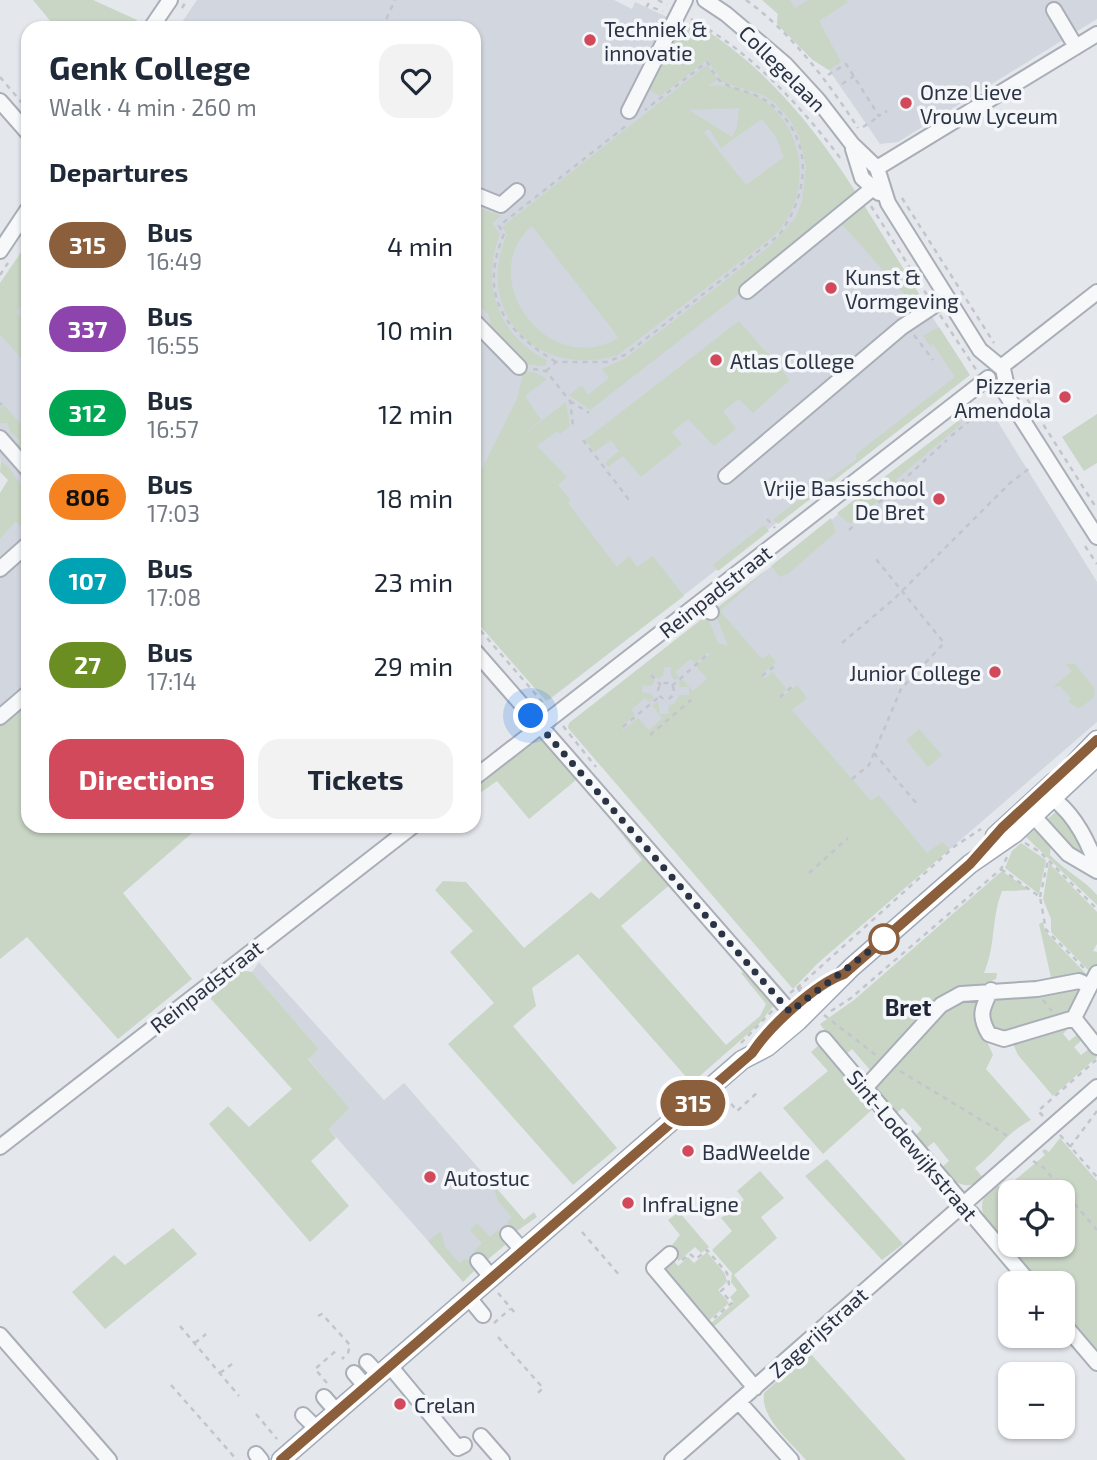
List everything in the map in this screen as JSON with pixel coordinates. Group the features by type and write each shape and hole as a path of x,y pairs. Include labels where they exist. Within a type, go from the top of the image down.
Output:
{"main road":[{"path":"1049,794 1097,740"},
{"path":"281,1460 469,1298 495,1285 523,1251 752,1053 767,1047 794,1017 1029,811 1097,757"}],"street":[{"path":"156,21 170,0"},
{"name":"Collegelaan","path":"705,0 737,22 785,64 818,100 852,144 868,177 888,203 980,350 1014,392 1097,537"},
{"path":"632,115 677,6"},
{"path":"1054,10 1076,47"},
{"path":"747,291 868,177 1097,34"},
{"path":"0,101 21,125"},
{"path":"481,197 501,205 517,191"},
{"path":"0,251 21,220"},
{"name":"Reinpadstraat","path":"481,772 1097,292"},
{"path":"726,476 906,324 947,297"},
{"path":"481,328 519,367"},
{"path":"0,438 21,462"},
{"path":"0,569 21,550"},
{"path":"481,658 794,1017"},
{"path":"0,717 21,699"},
{"path":"1049,794 1087,840 1097,869"},
{"path":"1029,811 1068,854 1097,869"},
{"name":"Reinpadstraat","path":"0,1147 250,961 405,833"},
{"path":"865,1088 941,1005 961,994 1034,989 1094,979"},
{"path":"991,990 980,1014 989,1034 1004,1039 1068,1021 1094,979"},
{"path":"1068,1021 1097,1046"},
{"name":"Sint-Lodewijkstraat","path":"824,1039 1020,1271"},
{"name":"Zagerijstraat","path":"672,1460 1097,1087"},
{"path":"508,1234 523,1251"},
{"path":"670,1254 654,1268 755,1388"},
{"path":"478,1261 495,1285"},
{"path":"469,1298 488,1320"},
{"path":"0,1335 106,1452"},
{"path":"1075,1337 1097,1363"},
{"path":"367,1362 458,1448 464,1445"},
{"path":"354,1373 379,1376"},
{"path":"323,1394 337,1412"},
{"path":"739,1402 791,1460"},
{"path":"303,1415 317,1429"},
{"path":"481,1436 502,1460"}],"path":[{"path":"385,21 395,0"},
{"path":"658,0 677,6 765,73 868,177 934,305"},
{"path":"649,3 647,6 662,13 677,6"},
{"path":"707,62 723,83 738,86 767,100 786,118 799,142 804,166 802,191 794,215 779,235 625,355 606,362 556,362 519,338 500,306 494,271 496,252 504,234 499,226 632,115 707,62"},
{"path":"828,75 846,64 879,117"},
{"path":"842,84 854,76"},
{"path":"0,78 21,102"},
{"path":"863,127 887,111"},
{"path":"963,293 998,369"},
{"path":"906,324 933,360"},
{"path":"546,371 556,362"},
{"path":"519,367 546,371 570,401 589,414"},
{"path":"1014,392 1097,509"},
{"path":"570,401 573,426"},
{"path":"951,436 975,416"},
{"path":"583,440 630,501"},
{"path":"849,530 947,440"},
{"path":"842,643 903,589 1010,483 1030,468"},
{"path":"767,519 775,528"},
{"path":"852,779 869,765 901,689 944,643 903,589 876,559"},
{"path":"481,631 546,706"},
{"path":"622,727 660,696 670,697 672,686 709,653"},
{"path":"762,676 777,664"},
{"path":"651,675 661,685 672,686"},
{"path":"660,696 661,685"},
{"path":"780,697 794,685"},
{"path":"890,698 895,703"},
{"path":"650,735 691,700"},
{"path":"874,753 917,804"},
{"path":"791,992 955,846 984,828"},
{"path":"809,873 848,838"},
{"path":"1020,840 1048,860 1097,909"},
{"path":"1011,849 1002,869 851,998 823,1016 887,1064 1011,1138"},
{"path":"1048,860 1040,897 1046,930 1094,979"},
{"path":"1002,869 1040,897"},
{"path":"797,988 809,988"},
{"path":"797,988 805,996"},
{"path":"1034,989 1068,1021"},
{"path":"1047,1122 1038,1111 1093,1063"},
{"path":"726,1096 737,1111 759,1091"},
{"path":"1070,1147 1097,1111"},
{"path":"1056,1131 1097,1177"},
{"path":"1037,1164 1043,1167 1097,1230"},
{"path":"582,1232 621,1277"},
{"path":"670,1254 678,1263 690,1254 696,1259 707,1250 727,1273 729,1284 721,1291 732,1303 704,1327"},
{"path":"495,1285 515,1313"},
{"path":"488,1320 511,1308"},
{"path":"318,1317 322,1314 349,1345 348,1353 342,1359"},
{"path":"180,1326 239,1395"},
{"path":"195,1343 206,1334"},
{"path":"498,1337 543,1388 537,1394"},
{"path":"323,1394 328,1385 315,1369 338,1349"},
{"path":"507,1359 513,1354"},
{"path":"220,1373 232,1364"},
{"path":"171,1385 237,1460"},
{"path":"256,1414 277,1439"}],"shaded area":[{"name":"Atlas College","path":"197,0 614,0 632,9 635,2 669,18 664,27 682,37 733,52 859,200 950,345 964,377 549,700 481,617 481,21 183,21"},
{"name":"Onze Lieve Vrouw Lyceum","path":"779,0 1097,0 1097,19 898,142 880,144 829,70 813,60 777,24"},
{"path":"21,256 21,778 0,780 0,539 16,522 14,478 0,457 0,287"},
{"path":"982,407 993,414 1097,582 1097,722 870,918 578,717 970,412"},
{"path":"259,962 384,1100 404,1083 524,1220 460,1277 329,1129 348,1108 308,1058 319,1049 252,972"}],"green space":[{"path":"33,0 93,0 137,20 136,21 50,21"},
{"path":"762,0 790,0 795,8 808,0 847,0 848,2 819,21 841,62 829,70 813,60 777,24 778,14"},
{"path":"691,21 741,56 784,97 823,144 857,194 747,288 590,410 569,395 582,385 588,395 609,378 602,369 626,358 771,245 796,217 802,202 806,167 799,136 790,120 775,103 763,95 723,82 707,60 660,96 646,88 672,31 682,37"},
{"path":"707,65 718,79 708,86 737,89 761,99 780,115 792,136 799,161 799,186 791,211 775,235 618,355 589,360 562,358 539,349 520,334 506,314 499,290 499,263 507,234 502,227","holes":["739,108 737,127 732,137 689,110","762,119 776,137 784,157 746,185 704,132 709,129 721,148","532,226 618,338 592,347 567,345 544,334 527,317 515,295 511,271 516,247"]},
{"path":"864,205 921,297 913,304 841,223"},
{"path":"481,208 501,216 492,223 500,234 492,272 498,307 505,323 516,337 547,360 545,366 524,364 484,326 491,324 488,314 481,307"},
{"path":"21,252 21,306 16,312 21,317 21,358 0,335 0,283"},
{"path":"739,321 790,380 753,413 739,399 723,411 736,429 714,446 688,419 672,432 682,444 641,477 623,456 608,467 605,463 619,451 611,440 595,452 585,440"},
{"path":"939,327 970,375 778,524 773,519 857,459 855,455 955,377 933,344 930,346 923,336"},
{"path":"524,371 547,379 525,396 541,420 523,435 566,402 570,426 560,434 557,431 537,446 567,477 558,485 570,500 568,503 617,567 629,556 637,567 653,556 684,596 546,701 481,627 481,468 517,399"},
{"path":"4,405 21,425 21,457 10,444 19,444 20,440 11,433 7,423 0,423 0,408"},
{"path":"1097,414 1097,463 1084,471 1062,437"},
{"path":"958,421 961,424 897,479 896,486 850,524 837,513"},
{"path":"1,457 1,462 21,484 21,526 16,522 0,539 0,493 8,480 0,472"},
{"path":"831,518 836,532 789,573 780,577 771,566"},
{"path":"764,525 769,531 718,571 713,565"},
{"path":"770,567 720,611 762,659 769,654 776,662 761,675 765,678 772,672 787,689 780,695 781,698 797,685 807,698 792,710 871,801 879,795 927,853 942,842 950,849 818,963 793,989 568,728 569,723 707,615 718,643 728,646 714,610","holes":["707,653 710,654 696,666 707,679 693,691 682,679 679,681 680,687 689,687 689,695 680,695 674,704 669,705 668,714 660,714 658,701 652,705 662,718 649,730 638,718 623,730 623,725 635,715 631,710 645,698 650,702 654,698 651,694 642,692 642,685 651,686 655,681 650,676 652,674 658,679 663,676 664,667 671,667 671,675 675,680 679,677 675,672 690,659 695,663"]},
{"path":"1066,664 1075,664 1095,689 1094,697 1078,708 1068,702 1071,699 1060,686 1053,687 1072,671"},
{"path":"21,706 21,833 192,833 123,893 192,979 118,1039 27,937 0,959 0,724"},
{"path":"919,729 942,755 928,767 906,740"},
{"path":"540,740 550,744 561,755 558,759 576,780 529,819 497,781 481,792 481,780 531,741"},
{"path":"1058,810 1077,831 1085,855 1075,853 1044,822"},
{"path":"608,817 624,836 628,833 672,883 621,926 726,1045 760,1016 766,1004 741,973 753,982 756,980 775,1004 758,1025 686,1088 683,1084 688,1079 578,954 532,988 536,1006 513,1026 617,1148 573,1185 448,1044 494,1003 450,952 473,931 435,890 443,881 466,882 524,948 591,892 599,899 642,860"},
{"path":"1034,830 1051,842 1050,855 1097,895 1097,905 1026,837"},
{"path":"1021,843 1046,860 1039,894 1005,868 1012,851"},
{"path":"1049,863 1097,912 1097,944 1093,951 1097,952 1097,967 1091,973 1051,932 1051,919 1043,899"},
{"path":"1002,871 1029,890 1002,891 984,973 997,973 996,979 954,994 871,1078 864,1078 871,1071 852,1049 844,1056 820,1024 854,1000"},
{"path":"1043,922 1045,931 1087,975 1052,982 1039,924"},
{"path":"238,970 252,972 319,1049 308,1059 349,1108 329,1129 336,1138 311,1161 349,1206 310,1242 209,1124 228,1106 249,1127 292,1089 211,999 215,987"},
{"path":"1074,988 1080,992 1067,1018 1008,1034 990,1028 986,1009 991,1000 1000,995"},
{"path":"961,997 983,999 979,1024 993,1055 986,1069 1031,1120 1014,1131 975,1168 983,1178 971,1185 960,1184 950,1178 941,1168 949,1161 934,1142 925,1149 915,1136 922,1129 903,1108 895,1114 873,1087 945,1007"},
{"path":"1071,1026 1063,1034 1069,1041 1078,1034 1083,1039 1074,1047 1081,1055 1090,1048 1097,1057 1053,1096 1018,1055 1013,1044"},
{"path":"819,1045 874,1108 823,1154 783,1108 828,1071 811,1052"},
{"path":"1060,1138 1097,1181 1097,1351 1075,1325 1075,1271 1028,1271 1015,1257 1075,1257 1075,1180 1015,1180 1045,1155 1042,1151 1045,1149 1049,1152"},
{"path":"827,1159 903,1244 882,1260 805,1176"},
{"path":"760,1171 784,1198 761,1217 777,1238 734,1275 750,1296 711,1329 709,1325 734,1303 730,1297 737,1290 731,1282 732,1273 712,1250 732,1231 721,1218 744,1200 737,1191"},
{"path":"492,1183 524,1220 534,1212 537,1217 514,1233 507,1222 512,1217 498,1201"},
{"path":"996,1184 998,1236 982,1207 988,1191"},
{"path":"679,1212 709,1247 701,1253 695,1247 679,1261 669,1249 680,1235 668,1220"},
{"path":"477,1223 490,1237 498,1230 505,1245 486,1261 474,1251 482,1243 470,1230"},
{"path":"173,1228 197,1254 105,1329 72,1292 114,1255 125,1265"},
{"path":"441,1231 445,1247 459,1263 466,1258 475,1270 463,1282 428,1241"},
{"path":"707,1252 725,1274 727,1282 718,1290 729,1303 706,1323 662,1271 674,1261 678,1266 688,1257 694,1263"},
{"path":"809,1352 906,1460 806,1460 785,1437 767,1411 764,1393"}],"bus line":[{"name":"315","path":"281,1460 752,1053 760,1040 790,1012 835,977 844,974 970,864 1002,828 1065,773 1097,740"}],"place":[{"name":"Techniek & innovatie","path":"590,40"},
{"name":"Onze Lieve Vrouw Lyceum","path":"906,103"},
{"name":"Kunst & Vormgeving","path":"831,288"},
{"name":"Atlas College","path":"716,360"},
{"name":"Pizzeria Amendola","path":"1065,397"},
{"name":"Vrije Basisschool De Bret","path":"939,499"},
{"name":"Junior College","path":"995,672"},
{"name":"BadWeelde","path":"688,1151"},
{"name":"Autostuc","path":"430,1177"},
{"name":"InfraLigne","path":"628,1203"},
{"name":"Crelan","path":"400,1404"}],"district":[{"name":"Bret","path":"908,1007"}],"route":[{"path":"531,716 790,1012 835,977 844,974 884,939"}]}
